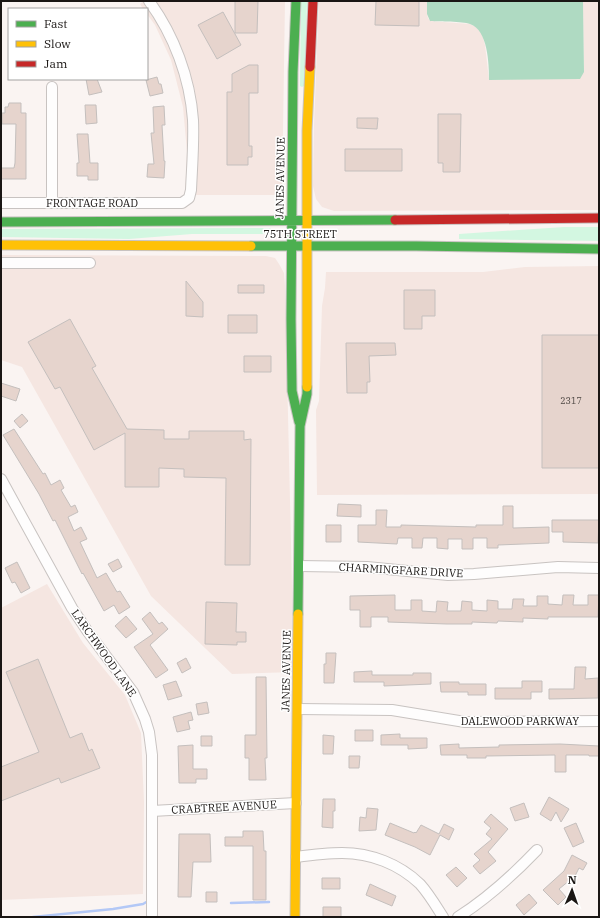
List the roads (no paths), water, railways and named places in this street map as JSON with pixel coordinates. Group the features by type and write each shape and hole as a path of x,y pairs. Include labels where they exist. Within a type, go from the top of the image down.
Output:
{"street":[{"name":"JANES AVENUE","path":"296,1 293,72 290,313 292,391 300,426"},
{"name":"JANES AVENUE","path":"295,917 300,426 307,394 307,131 313,1"},
{"name":"FRONTAGE ROAD","path":"1,203 182,203 189,198 191,190 193,121 190,100 183,70 175,48 154,3"},
{"path":"52,87 52,202"},
{"name":"75TH STREET","path":"1,222 599,218"},
{"name":"75TH STREET","path":"1,245 599,249"},
{"path":"1,263 90,263"},
{"name":"LARCHWOOD LANE","path":"2,481 72,608 88,632 129,685 140,704 146,719 151,744 152,915"},
{"name":"CHARMINGFARE DRIVE","path":"299,566 367,567 415,573 448,575 558,567 599,568"},
{"name":"DALEWOOD PARKWAY","path":"298,709 392,710 465,722 599,721"},
{"name":"CRABTREE AVENUE","path":"152,811 296,803"},
{"path":"458,917 479,904 537,850"},
{"path":"296,857 342,853 375,857 388,862 420,884 443,917"}],"waterway":[{"path":"33,917 113,909 143,904 148,901"},
{"path":"231,903 269,902"}]}
